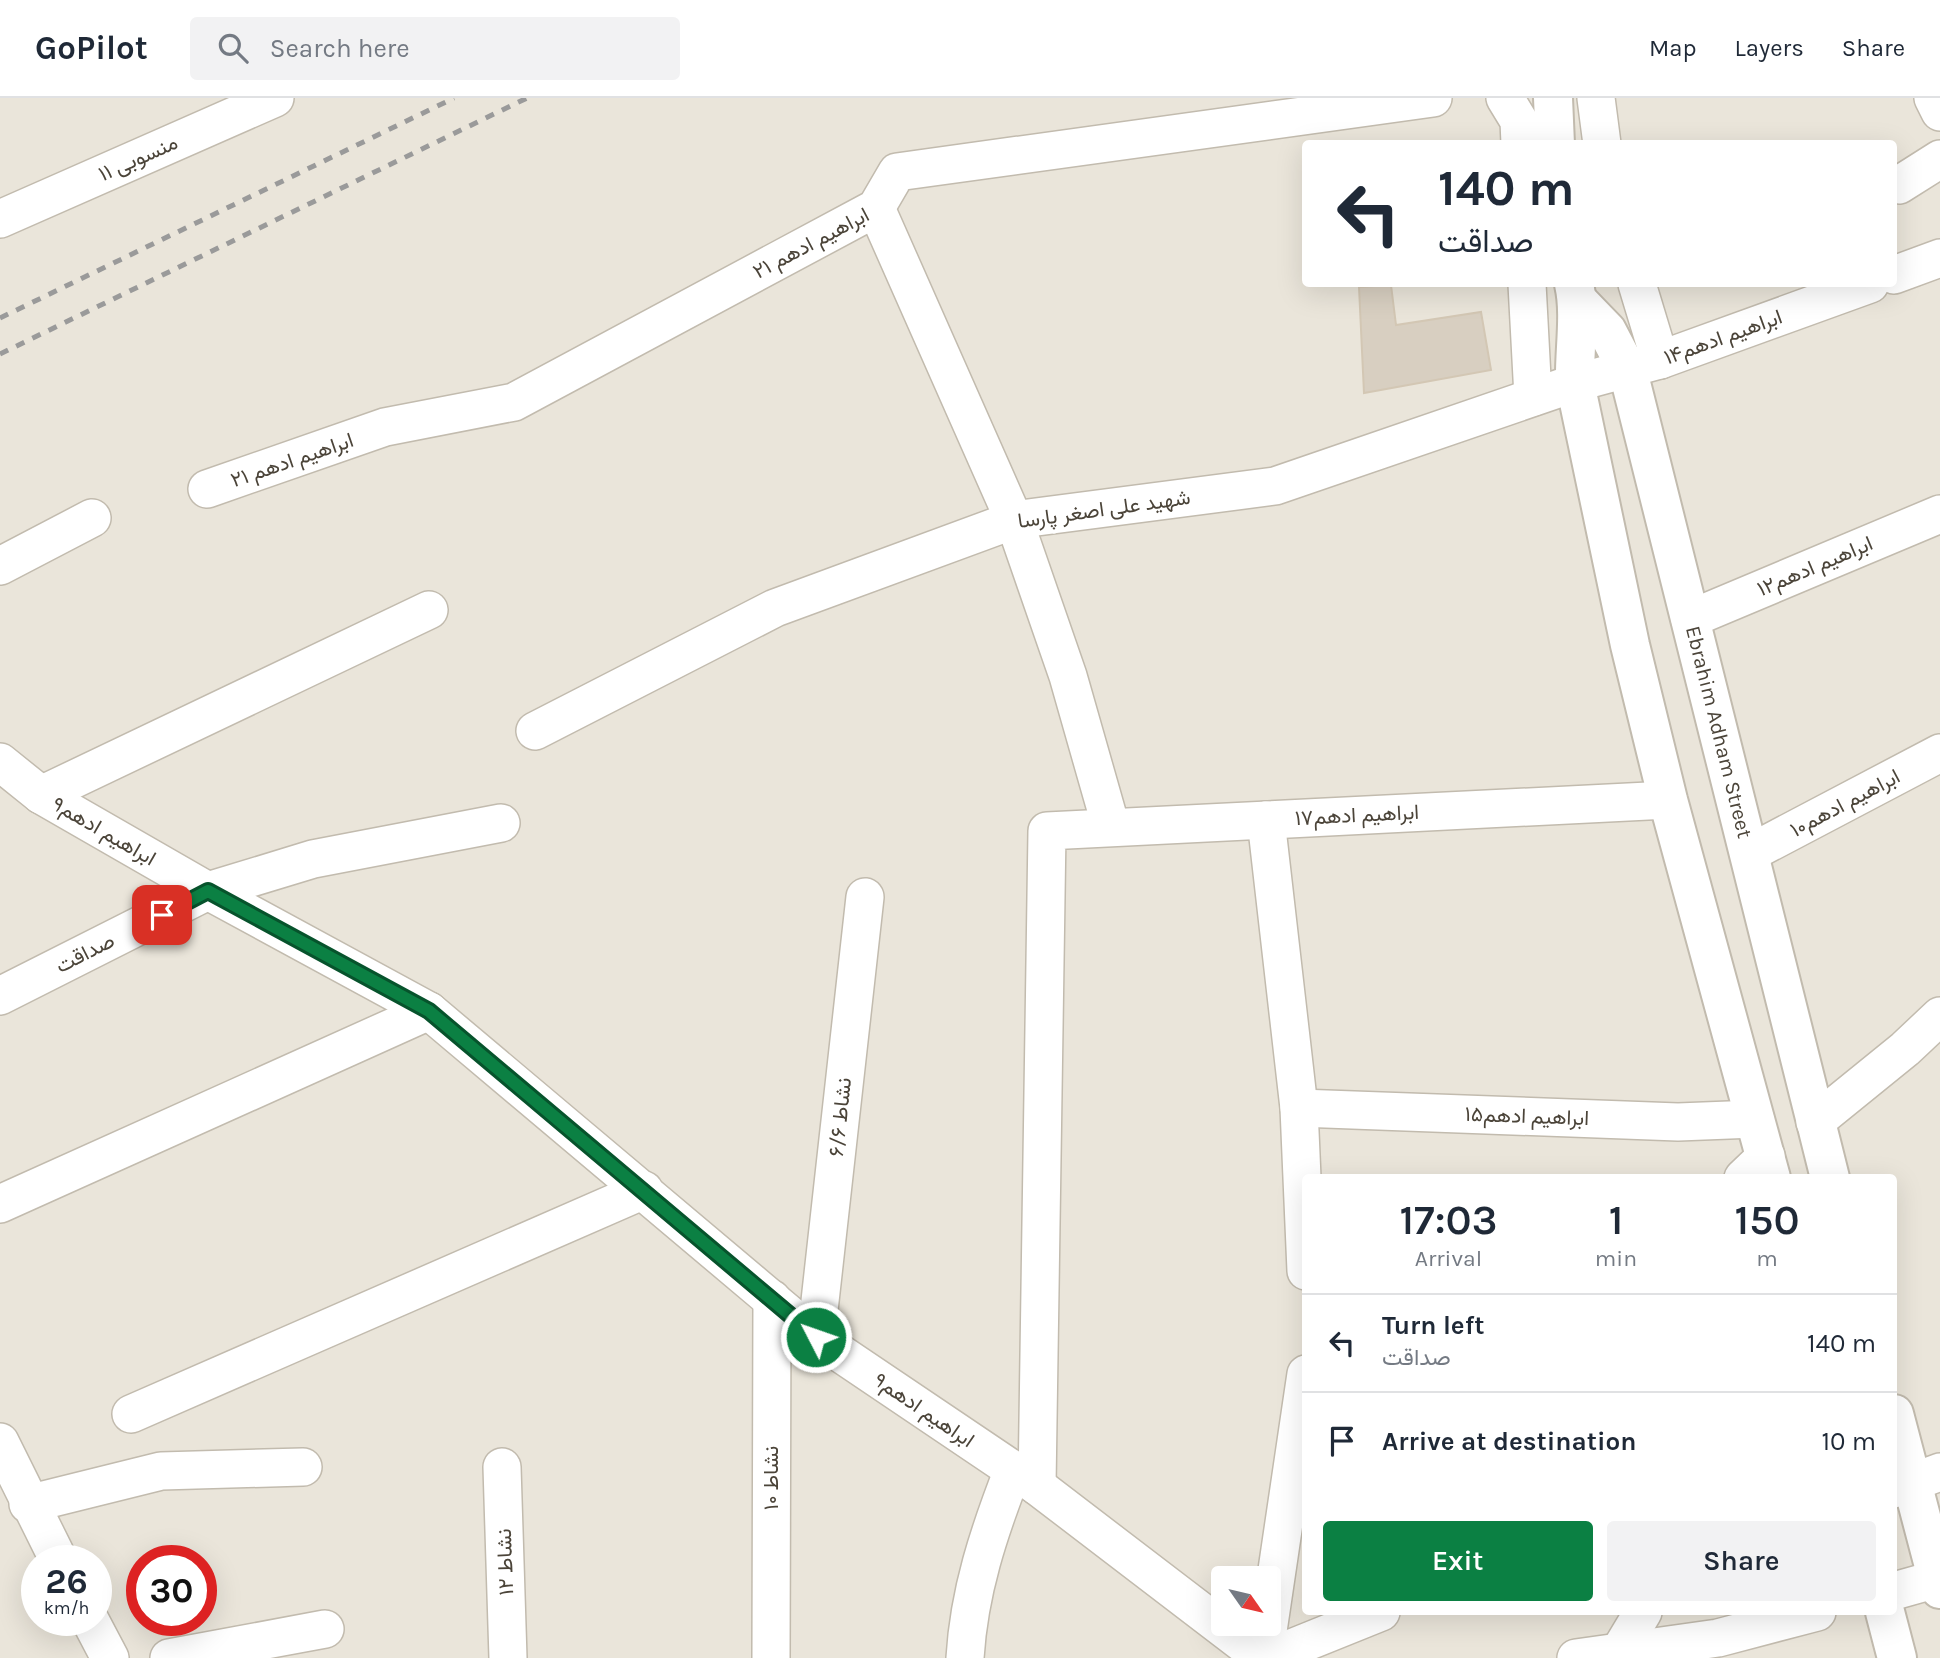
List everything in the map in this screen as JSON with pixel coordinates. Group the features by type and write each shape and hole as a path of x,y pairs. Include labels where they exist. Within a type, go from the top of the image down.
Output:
{"street":[{"name":"منسوبی ۱۱","path":"0,219 275,98"},
{"name":"ابراهیم ادهم ۲۱","path":"207,489 385,427 514,402 876,208 897,172 1433,98"},
{"path":"1505,98 1519,121 1520,140"},
{"path":"1553,98 1555,140"},
{"path":"1596,98 1601,140"},
{"path":"1933,98 1940,112"},
{"path":"1899,185 1940,159"},
{"path":"876,208 1014,520 1068,676 1111,827"},
{"path":"1897,274 1940,258"},
{"path":"1527,287 1533,397"},
{"path":"1637,287 1644,366"},
{"name":"ابراهیم ادهم۱۴","path":"1575,383 1644,366 1862,287"},
{"name":"Ebrahim Adham Street","path":"1576,292 1607,331 1644,366 1690,619 1829,1174"},
{"name":"Ebrahim Adham Street","path":"1576,292 1575,383 1630,645 1668,800 1755,1119 1760,1171"},
{"name":"شهید علی اصغر پارسا","path":"535,731 775,608 1014,520 1275,486 1575,383"},
{"name":"ابراهیم ادهم۱۲","path":"1690,619 1940,514"},
{"path":"0,566 92,518"},
{"path":"41,795 429,610"},
{"name":"ابراهیم ادهم۱۰","path":"1750,853 1940,752"},
{"name":"ابراهیم ادهم۹","path":"0,762 41,795 208,891 429,1011 816,1337 1025,1478 1265,1658"},
{"name":"ابراهیم ادهم۱۷","path":"1025,1478 1047,831 1668,800"},
{"path":"1266,820 1300,1108 1302,1174"},
{"name":"صداقت","path":"0,996 208,891 313,859 501,823"},
{"name":"نشاط ۶/۶","path":"816,1337 865,897"},
{"path":"0,1205 429,1011"},
{"path":"1815,1122 1905,1049 1940,1016"},
{"path":"1905,1049 1940,1044"},
{"name":"ابراهیم ادهم۱۵","path":"1300,1108 1678,1122 1755,1119"},
{"path":"131,1414 644,1190"},
{"name":"نشاط ۱۰","path":"771,1658 772,1299"},
{"path":"1265,1658 1302,1402"},
{"path":"1897,1424 1915,1481 1939,1582 1897,1590"},
{"path":"0,1442 50,1545"},
{"path":"28,1504 161,1471 303,1467"},
{"name":"نشاط ۱۲","path":"502,1467 508,1658"},
{"path":"965,1658 968,1612 984,1549 1025,1478"},
{"path":"1265,1658 1368,1615"},
{"path":"1619,1652 1641,1615"},
{"path":"1576,1658 1718,1638 1805,1615"},
{"path":"1886,1615 1897,1658"},
{"path":"169,1658 325,1629"},
{"path":"98,1636 110,1658"}],"shaded area":[{"path":"0,98 1940,98 1940,1658 0,1658"}],"building":[{"path":"1359,287 1391,287 1396,325 1481,312 1491,370 1364,393"}],"railway":[{"path":"0,318 454,98"},
{"path":"0,354 527,98"}],"route":[{"path":"162,915 208,891 429,1011 816,1337"}]}
